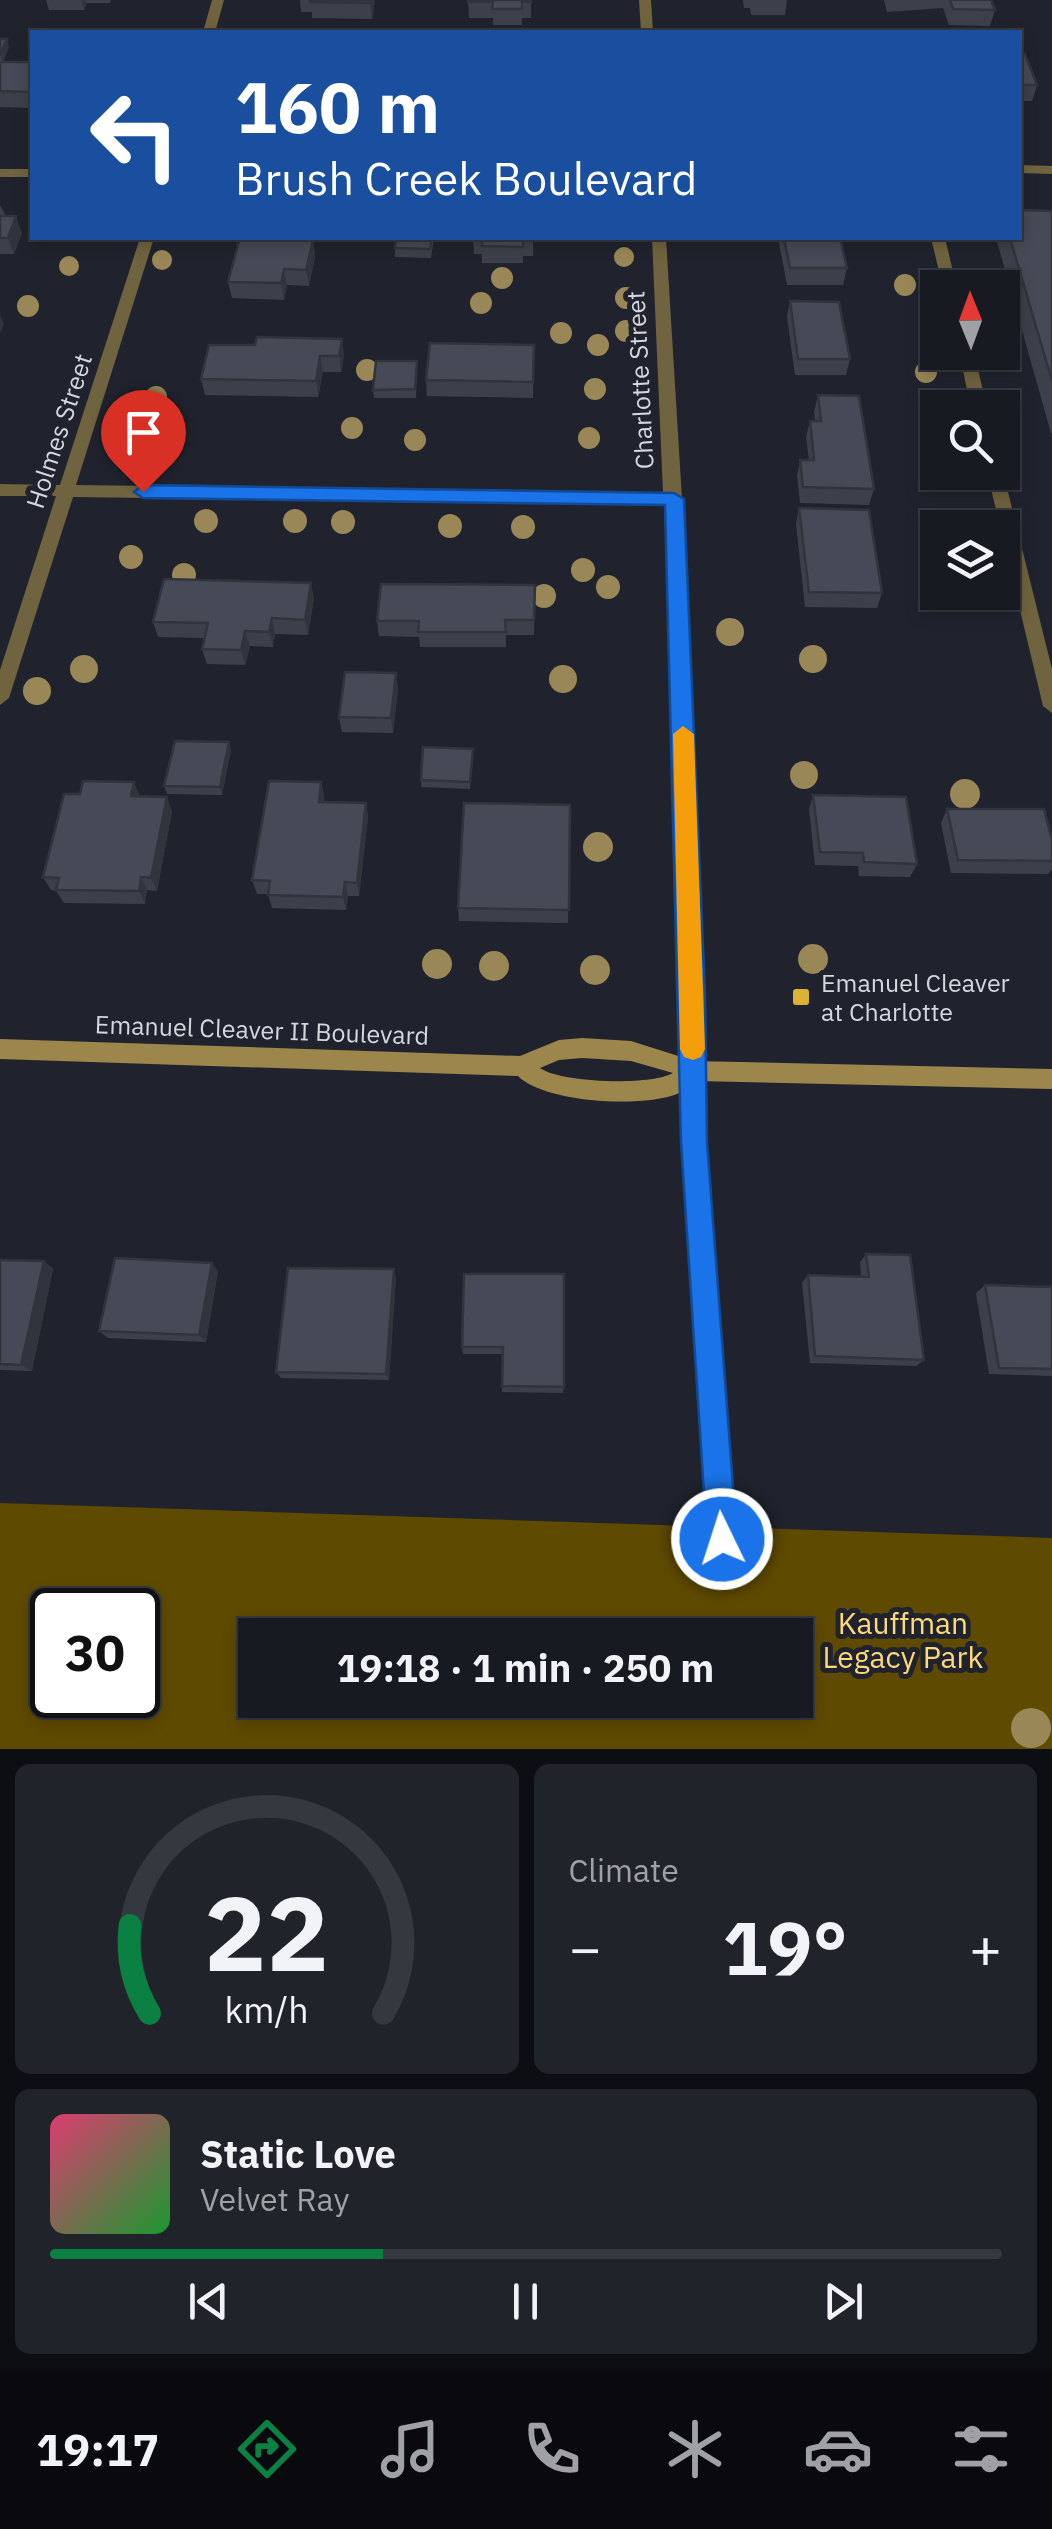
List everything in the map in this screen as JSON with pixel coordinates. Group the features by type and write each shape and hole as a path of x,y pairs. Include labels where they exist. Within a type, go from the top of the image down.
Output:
{"main road":[{"name":"Emanuel Cleaver II Boulevard","path":"0,1049 522,1066 537,1054 576,1050 645,1052 669,1058 693,1071 1052,1079"},
{"name":"Emanuel Cleaver II Boulevard","path":"522,1066 536,1079 559,1088 648,1091 674,1085 693,1071"}],"street":[{"path":"210,30 218,0"},
{"path":"645,0 647,30"},
{"path":"1022,170 1052,170"},
{"path":"0,173 30,174"},
{"name":"Holmes Street","path":"0,698 147,240"},
{"name":"Charlotte Street","path":"659,240 674,499 694,1142 722,1539"},
{"path":"938,240 946,270"},
{"path":"0,490 674,499"},
{"path":"999,490 1052,706"}],"green space":[{"name":"Kauffman Legacy Park","path":"0,1503 1052,1538 1052,1749 0,1749"}],"building":[{"path":"311,0 371,0 370,3"},
{"path":"468,0 531,2 522,2 522,9 492,9 493,2"},
{"path":"950,0 991,0 995,10 953,9"},
{"path":"1022,54 1025,54 1037,85 1022,85"},
{"path":"0,62 30,62 30,92 0,91"},
{"path":"1022,210 1052,211 1052,381 1011,240 1022,240"},
{"path":"0,216 16,216 8,238 0,238"},
{"path":"239,240 313,240 306,270 284,269 281,283 228,282"},
{"path":"396,240 432,240 430,249 395,248"},
{"path":"482,240 523,240 523,247 482,246"},
{"path":"784,240 840,240 847,268 790,268"},
{"path":"790,301 839,302 850,359 798,359"},
{"path":"257,337 342,339 339,356 320,356 316,381 201,379 209,345 255,345"},
{"path":"430,343 534,345 533,382 426,380"},
{"path":"376,361 417,361 415,389 373,390"},
{"path":"818,395 859,396 874,489 803,487 800,460 814,460 810,421 821,421"},
{"path":"799,508 869,510 882,593 809,592"},
{"path":"164,579 311,583 305,620 272,618 269,632 245,631 241,650 202,649 208,623 153,622"},
{"path":"381,584 535,585 534,620 505,620 506,632 418,632 419,621 377,621"},
{"path":"345,672 396,673 391,718 339,717"},
{"path":"175,741 229,742 220,787 164,786"},
{"path":"423,747 473,749 470,782 421,780"},
{"path":"83,781 134,782 131,796 167,797 151,878 141,877 139,891 56,890 59,878 43,877 64,794 80,794"},
{"path":"269,781 321,782 319,802 366,803 357,883 345,882 343,897 268,895 270,881 252,880"},
{"path":"813,795 906,797 917,864 864,862 863,853 820,852"},
{"path":"464,803 570,805 569,910 458,908"},
{"path":"947,809 1044,809 1052,840 1052,861 958,860"},
{"path":"866,1254 910,1255 924,1360 815,1356 808,1275 869,1277"},
{"path":"115,1258 212,1263 199,1335 99,1331"},
{"path":"0,1260 44,1261 21,1365 0,1364"},
{"path":"288,1268 394,1269 386,1374 276,1372"},
{"path":"464,1274 564,1274 564,1387 502,1386 503,1347 462,1347"},
{"path":"985,1285 1052,1287 1052,1369 999,1368"}],"slow traffic":[{"path":"683,734 693,1049"}],"place":[{"name":"Emanuel Cleaver at Charlotte","path":"801,997"}],"route":[{"path":"143,492 674,499 694,1142 722,1539"}]}
